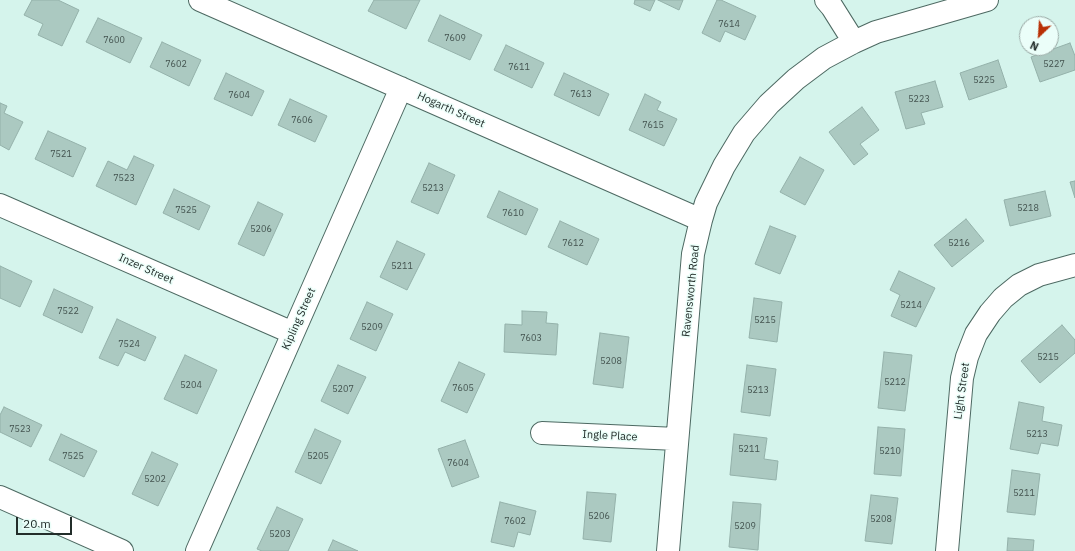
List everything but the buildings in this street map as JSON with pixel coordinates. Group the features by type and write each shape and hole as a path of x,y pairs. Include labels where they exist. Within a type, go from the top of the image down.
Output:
{"street":[{"name":"Hogarth Street","path":"200,0 701,220"},
{"path":"826,0 854,42"},
{"name":"Ravensworth Road","path":"668,551 693,254 706,203 724,166 744,133 769,104 796,79 824,58 876,32 986,0"},
{"name":"Kipling Street","path":"197,551 401,88"},
{"name":"Inzer Street","path":"0,205 292,333"},
{"name":"Light Street","path":"947,551 962,378 967,357 976,334 990,312 1003,298 1019,285 1039,275 1075,265"},
{"name":"Ingle Place","path":"542,433 677,439"},
{"path":"0,497 122,551"}]}
